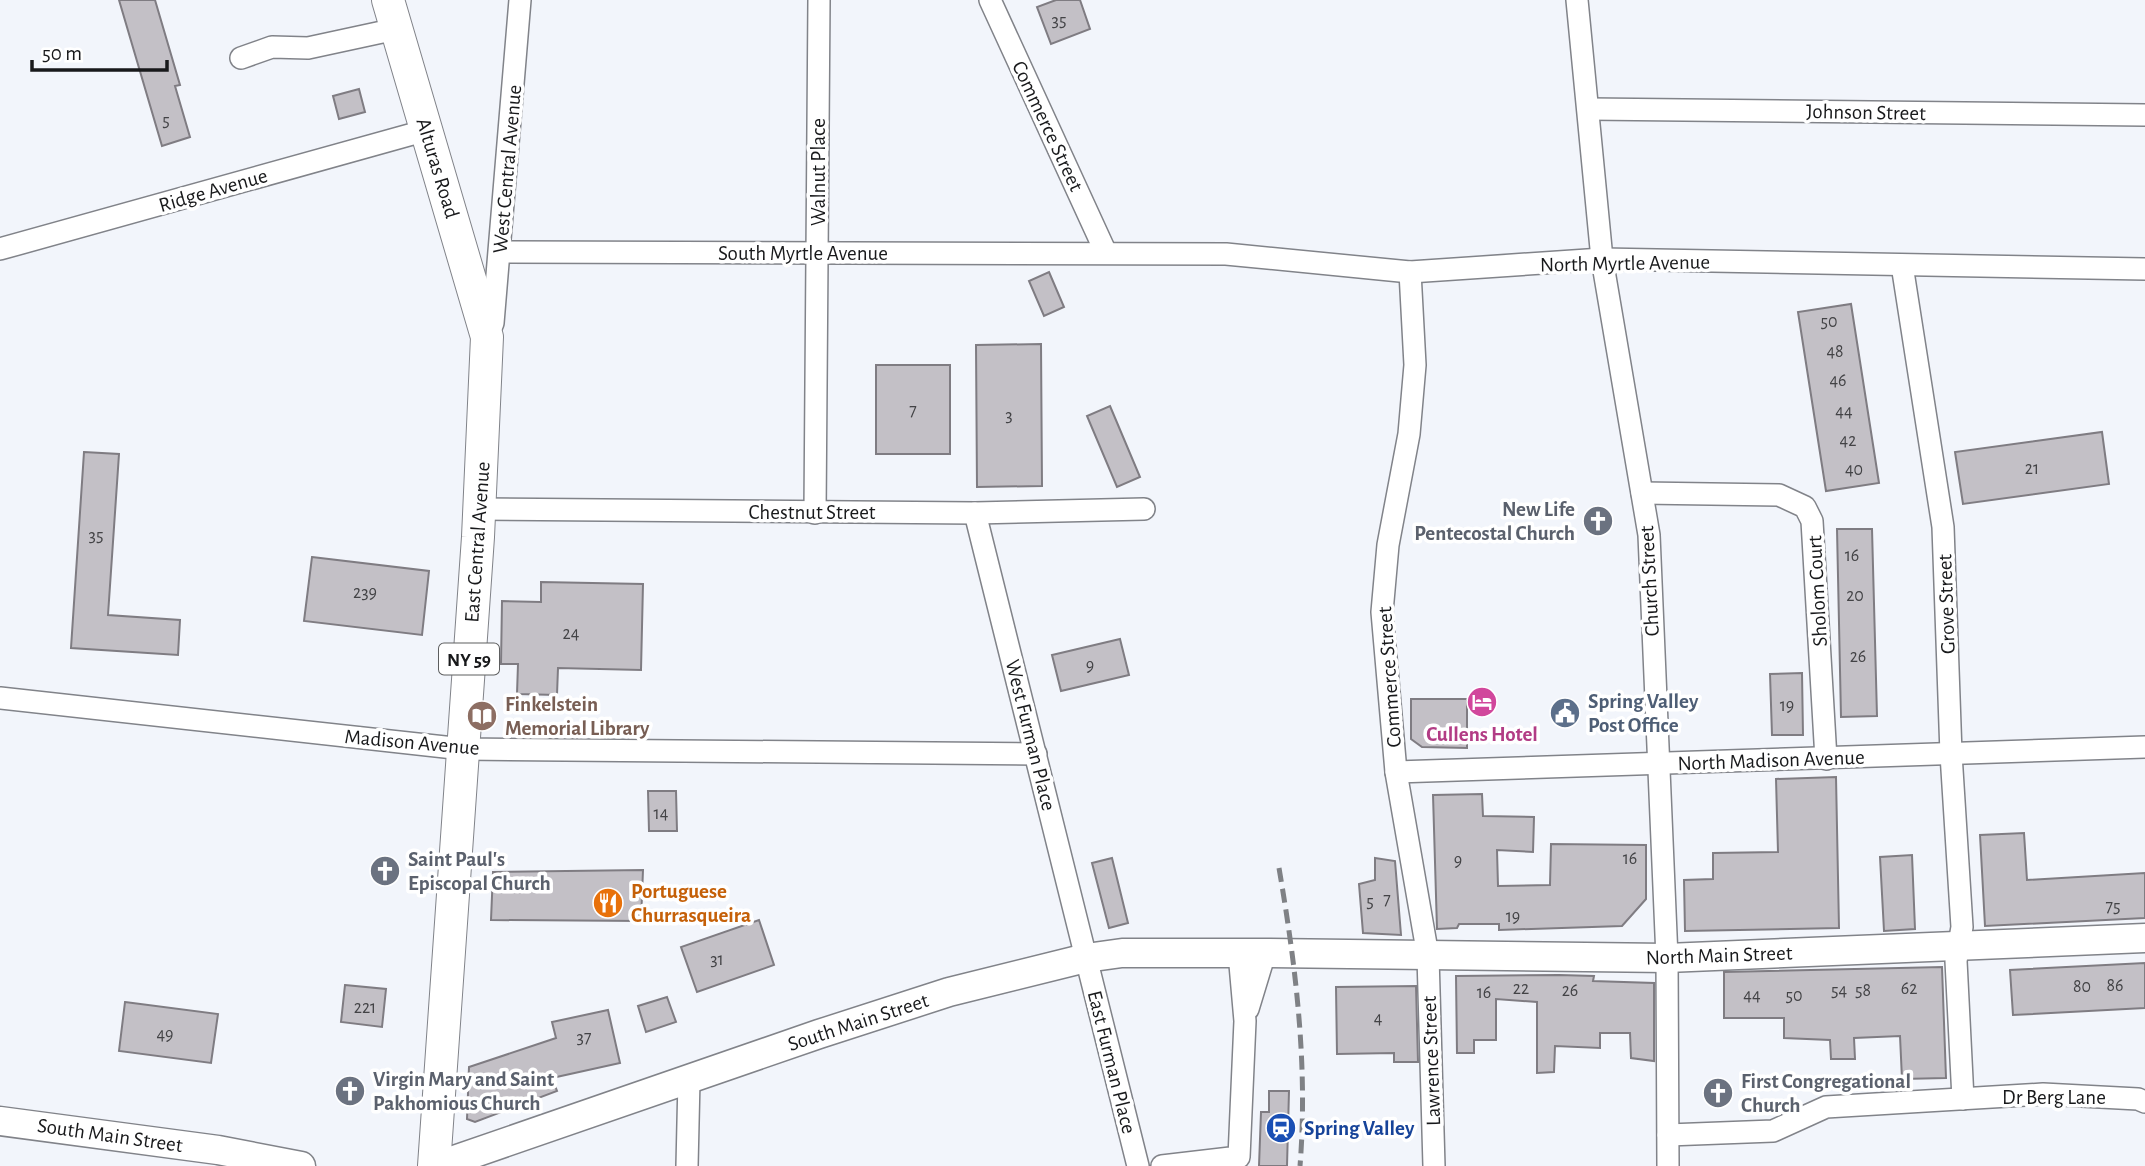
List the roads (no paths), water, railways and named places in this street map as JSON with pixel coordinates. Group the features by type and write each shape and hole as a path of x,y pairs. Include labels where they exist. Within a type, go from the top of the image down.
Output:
{"main road":[{"name":"Alturas Road","path":"392,15 487,337"},
{"name":"East Central Avenue","path":"436,1166 479,509 487,337"},
{"name":"North Main Street","path":"1293,953 1667,958 2145,938"},
{"name":"South Main Street","path":"436,1166 949,992 1086,958 1122,953 1293,953"},
{"name":"South Main Street","path":"0,1121 218,1150 302,1166"}],"street":[{"name":"West Central Avenue","path":"487,337 494,323 520,0"},
{"name":"Walnut Place","path":"815,513 819,0"},
{"name":"Commerce Street","path":"990,0 1106,253"},
{"name":"Church Street","path":"1577,0 1602,259 1649,535 1667,958 1668,1166"},
{"path":"241,58 272,47 308,48 392,15"},
{"name":"Johnson Street","path":"1588,109 2145,115"},
{"name":"Ridge Avenue","path":"0,249 427,130"},
{"name":"South Myrtle Avenue","path":"500,253 1106,253"},
{"name":"North Myrtle Avenue","path":"1106,253 1226,254 1410,272 1602,259 2145,269"},
{"name":"Grove Street","path":"1902,265 1943,527 1951,754 1962,927 1959,945"},
{"name":"Commerce Street","path":"1410,272 1415,365 1413,393 1409,434 1388,545 1381,612 1396,772 1428,956"},
{"name":"Sholom Court","path":"1642,493 1779,495 1805,507 1812,521 1826,758"},
{"name":"Chestnut Street","path":"479,509 815,513 1144,509"},
{"name":"West Furman Place","path":"975,513 1086,958"},
{"name":"Madison Avenue","path":"0,698 463,749 1036,754"},
{"name":"North Madison Avenue","path":"1396,772 2145,747"},
{"path":"1959,945 1956,961 1963,1099"},
{"path":"1161,1166 1239,1157 1245,1021 1252,953"},
{"name":"Lawrence Street","path":"1428,956 1434,1166"},
{"name":"East Furman Place","path":"1086,958 1138,1166"},
{"path":"687,1166 689,1080"},
{"name":"Dr Berg Lane","path":"1668,1135 1773,1131 1826,1107 2043,1094 2138,1099 2145,1102"}],"railway":[{"path":"1279,868 1299,1017 1302,1091 1300,1166"}],"place":[{"name":"New Life Pentecostal Church","path":"1598,521"},
{"name":"Cullens Hotel","path":"1482,702"},
{"name":"Spring Valley Post Office","path":"1565,713"},
{"name":"Finkelstein Memorial Library","path":"482,716"},
{"name":"Saint Paul's Episcopal Church","path":"385,871"},
{"name":"Portuguese Churrasqueira","path":"608,903"},
{"name":"Virgin Mary and Saint Pakhomious Church","path":"350,1091"},
{"name":"First Congregational Church","path":"1718,1093"},
{"name":"Spring Valley","path":"1281,1128"}]}
